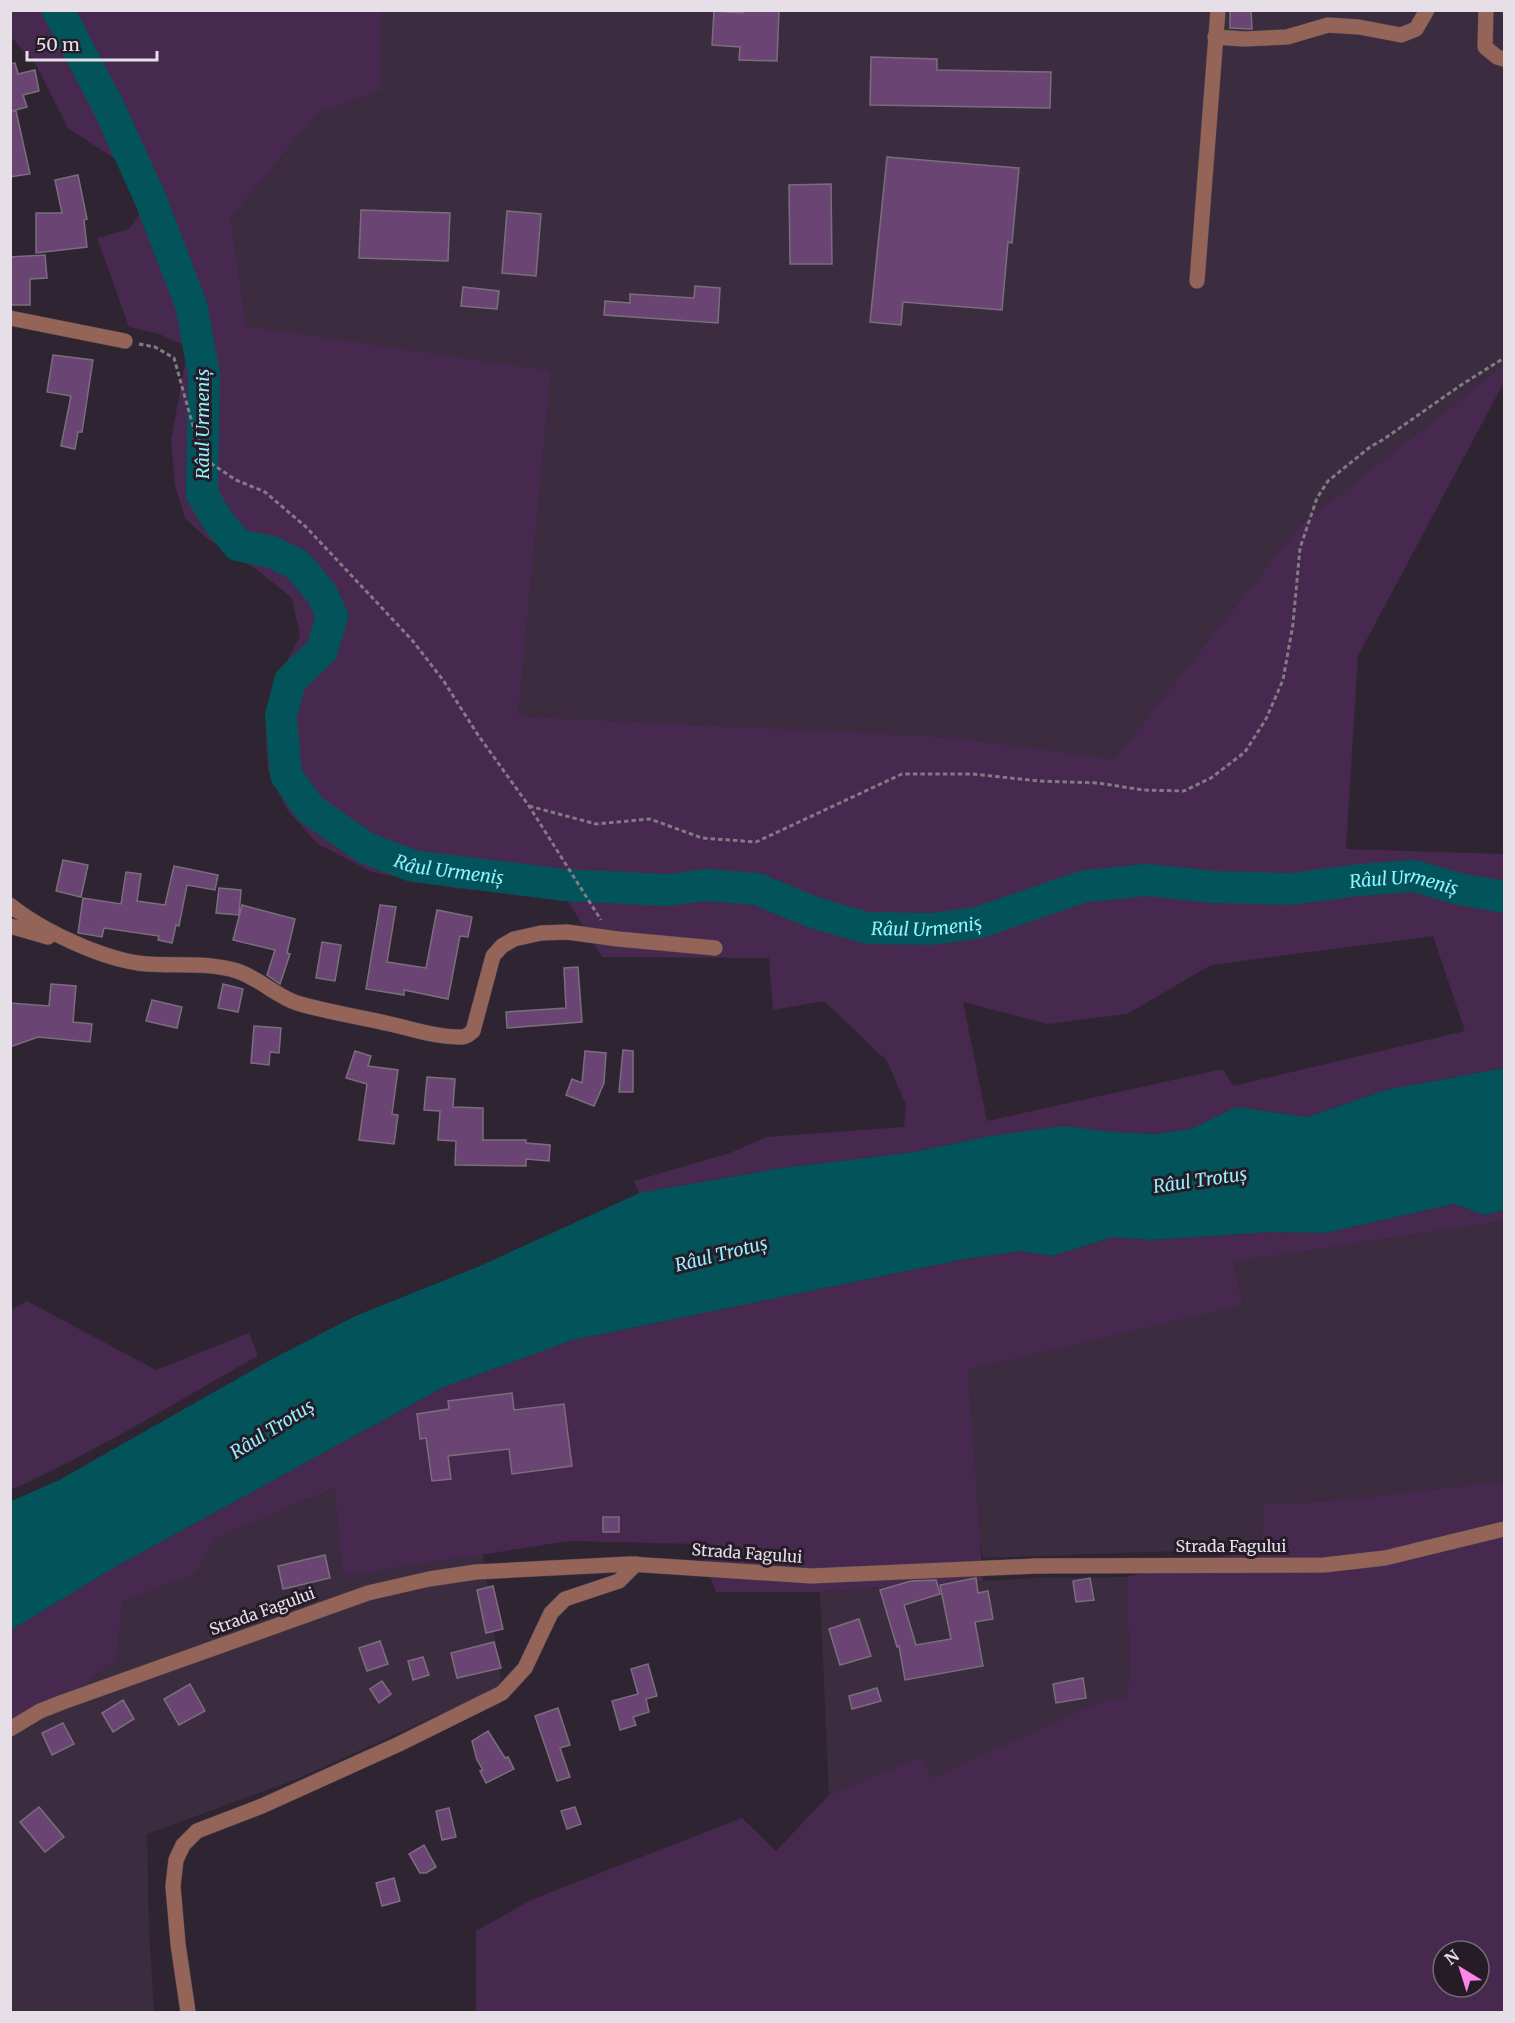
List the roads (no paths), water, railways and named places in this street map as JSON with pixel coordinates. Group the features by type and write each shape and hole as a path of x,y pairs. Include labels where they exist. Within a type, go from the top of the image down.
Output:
{"street":[{"path":"1197,281 1218,10"},
{"path":"1215,37 1244,39 1287,37 1328,25 1359,27 1401,35 1416,29 1427,10"},
{"path":"1486,10 1485,47 1497,57 1504,59"},
{"path":"10,318 125,341"},
{"path":"10,905 39,926 85,947"},
{"path":"10,926 122,960 195,964 236,971 252,977 295,1002 433,1034 460,1037 465,1037 473,1031 493,956 502,946 514,939 541,933 567,932 613,939 716,948"},
{"name":"Strada Fagului","path":"10,1729 39,1711 368,1593 429,1579 476,1572 636,1564 811,1576 1048,1566 1340,1564 1384,1558 1504,1529"},
{"path":"188,2013 178,1944 173,1886 176,1860 183,1845 197,1831 262,1806 388,1749 502,1693 525,1668 550,1613 565,1599 620,1581 636,1564"}],"water":[{"name":"Râul Trotuș","path":"1504,1068 1504,1210 1485,1215 1454,1204 1325,1233 1272,1232 1150,1240 1113,1237 1052,1256 1021,1251 965,1259 573,1340 444,1387 117,1566 11,1630 11,1501 59,1480 270,1360 355,1316 482,1265 639,1193 775,1169 914,1152 990,1136 1064,1126 1111,1132 1156,1134 1191,1129 1236,1107 1307,1117 1386,1090"}],"waterway":[{"name":"Râul Urmeniș","path":"58,10 109,108 150,198 191,305 204,374 202,494 218,521 238,545 272,552 298,565 322,594 332,616 322,650 290,681 281,716 286,775 310,809 366,848 413,866 564,885 667,890 706,885 757,889 815,913 867,928 931,929 977,923 1085,886 1147,880 1214,887 1290,889 1359,880 1415,876 1459,889 1504,897"}]}
